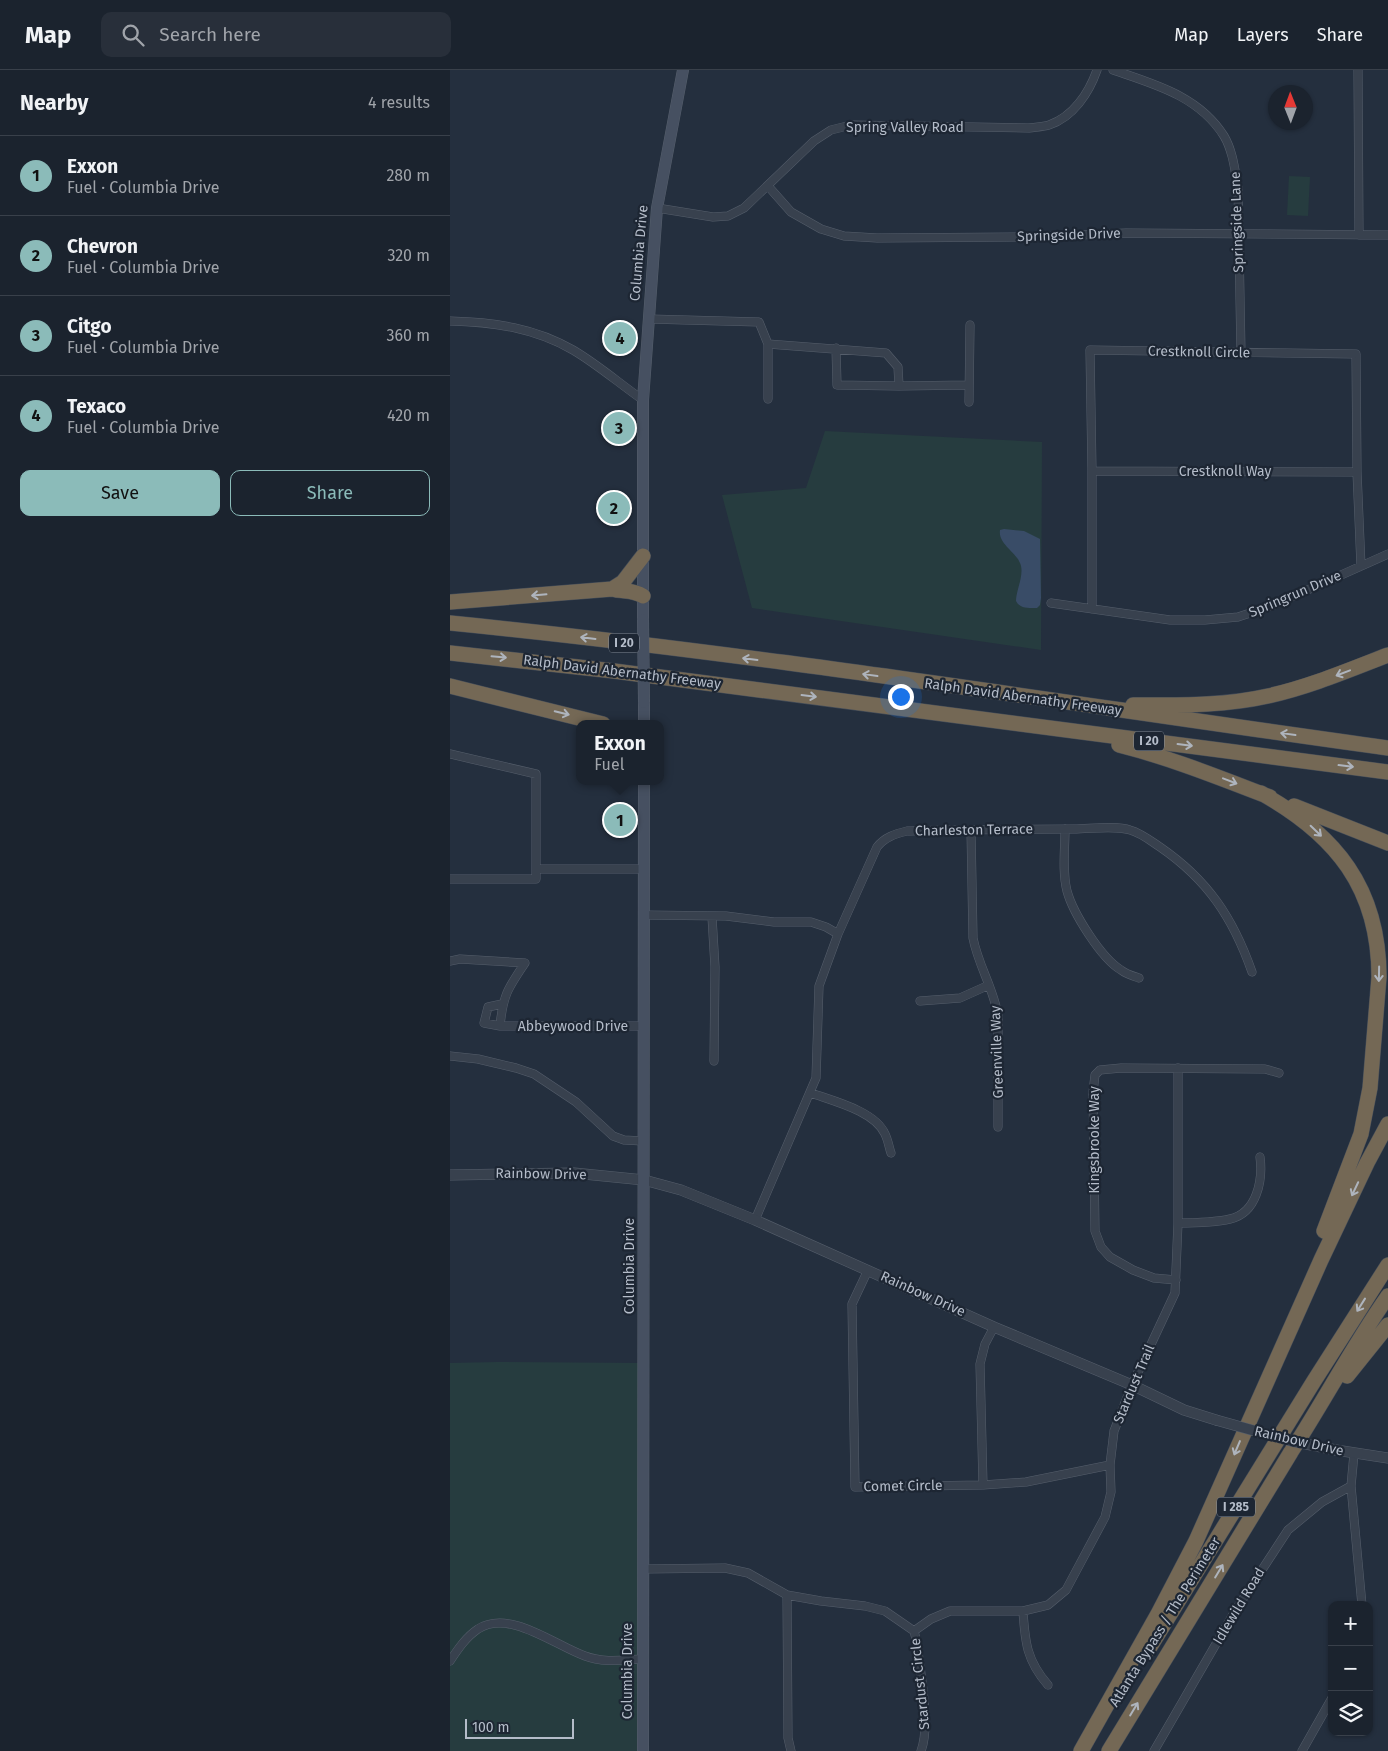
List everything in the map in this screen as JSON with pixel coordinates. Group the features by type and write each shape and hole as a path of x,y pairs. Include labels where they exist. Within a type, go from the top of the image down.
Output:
{"highway":[{"path":"612,589 623,582 643,556"},
{"path":"450,602 612,589 630,590 643,596"},
{"name":"Ralph David Abernathy Freeway","path":"450,623 798,665 1388,748"},
{"name":"Ralph David Abernathy Freeway","path":"450,653 614,671 1388,772"},
{"path":"1074,704 1194,705 1237,702 1269,696 1321,681 1388,655"},
{"path":"450,686 587,720"},
{"path":"928,712 1100,740 1140,750 1195,768 1388,843"},
{"path":"1259,1396 1361,1134 1370,1088 1379,977 1379,959 1374,925 1363,892 1348,865 1308,824 1286,807 1261,794"},
{"path":"1081,1751 1158,1614 1196,1541 1259,1396 1333,1234 1388,1124"},
{"name":"Atlanta Bypass / The Perimeter","path":"1085,1751 1388,1265"},
{"name":"Atlanta Bypass / The Perimeter","path":"1109,1751 1317,1412 1371,1320 1388,1296"},
{"path":"1317,1412 1388,1325"}],"main road":[{"name":"Columbia Drive","path":"644,720 642,400 657,208 683,70"},
{"name":"Columbia Drive","path":"642,1751 644,785"}],"street":[{"name":"Spring Valley Road","path":"657,208 713,217 728,216 744,208 814,141 831,130 850,125 1029,128 1048,126 1063,119 1081,102 1097,70"},
{"name":"Springside Lane","path":"1113,70 1181,95 1204,112 1224,136 1234,162 1238,188 1241,353"},
{"path":"1358,70 1359,235"},
{"name":"Springside Drive","path":"768,186 791,212 821,230 844,236 887,238 1033,237 1126,233 1388,235"},
{"path":"649,319 759,322 768,344 768,399"},
{"path":"450,321 477,321 499,324 525,330 550,339 574,351 642,400"},
{"path":"969,402 970,325"},
{"path":"768,344 886,353 898,367 899,386"},
{"path":"836,348 837,385 969,385"},
{"name":"Crestknoll Circle","path":"1092,609 1090,350 1356,354 1357,472 1361,566"},
{"name":"Crestknoll Way","path":"1092,471 1357,472"},
{"name":"Springrun Drive","path":"1050,603 1170,620 1206,620 1238,617 1274,605 1388,554"},
{"path":"450,754 536,774 536,878 450,879"},
{"path":"1065,829 1065,877 1071,901 1095,944 1108,959 1121,970 1139,978"},
{"name":"Greenville Way","path":"971,830 973,938 975,949 996,1000 998,1016 998,1127"},
{"name":"Charleston Terrace","path":"882,841 892,835 907,831 1131,830 1147,838 1169,854 1204,884 1225,912 1243,945 1252,972"},
{"path":"755,1220 816,1078 819,986 838,934 877,847 882,841 874,836"},
{"path":"536,869 643,869"},
{"path":"643,915 726,916 774,922 811,922 826,927 838,934"},
{"path":"712,917 715,967 714,1061"},
{"name":"Abbeywood Drive","path":"450,961 460,959 525,962 507,990 502,1004 500,1026 642,1026"},
{"path":"920,1001 960,998 989,985"},
{"path":"500,1026 484,1023 488,1007 502,1004"},
{"path":"450,1056 478,1059 534,1074 576,1102 614,1136 624,1140 643,1141"},
{"name":"Kingsbrooke Way","path":"1176,1280 1154,1278 1133,1270 1110,1257 1101,1247 1095,1231 1094,1075 1100,1070 1121,1068 1265,1069 1279,1073"},
{"name":"Stardust Trail","path":"914,1631 931,1619 950,1610 1023,1611 1048,1605 1066,1590 1104,1517 1111,1492 1110,1465 1114,1431 1132,1385 1175,1293 1178,1222 1178,1068"},
{"path":"810,1093 869,1116 878,1123 885,1133 891,1154"},
{"path":"1178,1222 1202,1223 1232,1219 1245,1211 1254,1200 1260,1182 1260,1157"},
{"name":"Rainbow Drive","path":"450,1175 574,1173 644,1180 681,1190 755,1220 994,1327 1132,1385 1184,1410 1291,1441 1354,1454 1388,1458"},
{"name":"Comet Circle","path":"868,1270 852,1304 855,1487 983,1485 1026,1482 1110,1465"},
{"path":"983,1485 980,1364 981,1353 994,1327"},
{"path":"1354,1454 1351,1486 1362,1601"},
{"name":"Idlewild Road","path":"1154,1751 1235,1611 1288,1530 1322,1502 1351,1486"},
{"name":"Stardust Circle","path":"643,1569 725,1568 748,1573 787,1595 865,1606 885,1611 914,1631 926,1727 921,1751"},
{"path":"787,1595 788,1738 791,1751"},
{"path":"1023,1611 1028,1652 1037,1671 1048,1685"},
{"path":"450,1661 471,1634 496,1622 521,1627 586,1657 616,1660 642,1659"},
{"path":"1302,1751 1328,1705"}],"green space":[{"path":"1289,176 1310,177 1308,216 1287,215"},
{"path":"825,431 1042,442 1041,650 752,608 722,495 806,488"},
{"path":"450,1363 643,1363 643,1751 450,1751"}],"water":[{"path":"1000,530 1024,531 1040,539 1041,598 1040,605 1037,608 1022,607 1016,601 1021,567 1018,559 1004,543 1000,535"}],"place":[{"name":"Texaco","path":"620,338"},
{"name":"Citgo","path":"619,428"},
{"name":"Chevron","path":"614,508"},
{"name":"Exxon","path":"620,820"}]}
